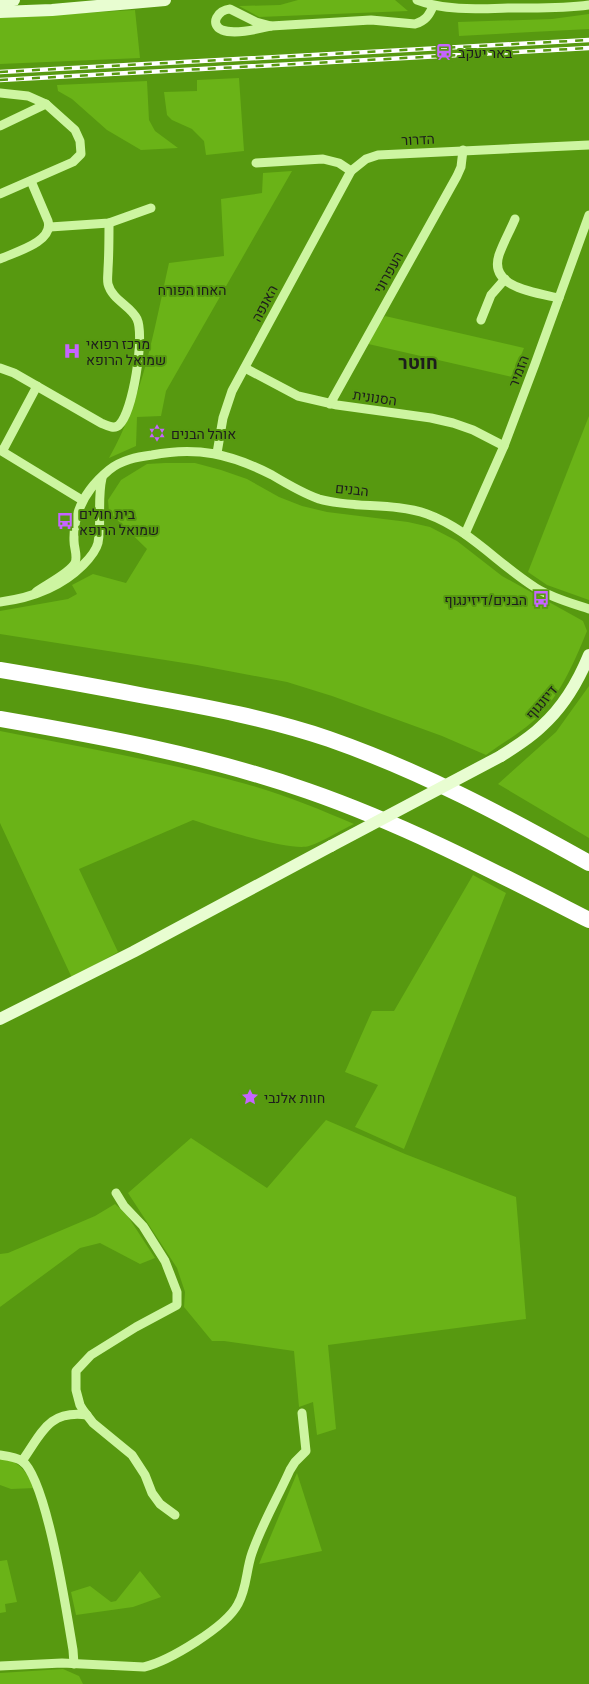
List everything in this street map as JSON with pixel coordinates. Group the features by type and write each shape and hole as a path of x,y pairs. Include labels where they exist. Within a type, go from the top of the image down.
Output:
{"highway":[{"path":"0,670 208,708 255,718 329,739 450,788 589,862"},
{"path":"0,719 139,744 187,755 309,791 387,821 444,847 589,920"}],"street":[{"path":"0,0 14,0"},
{"path":"0,12 52,10 166,0"},
{"path":"416,0 433,6 485,9 564,8 589,5"},
{"path":"270,26 256,22 230,9 220,12 216,20 217,26 227,31 270,26 371,20 415,24 427,18 433,6"},
{"path":"0,93 28,96 46,104 75,130 80,141 82,154 73,162 0,194"},
{"path":"0,126 46,104"},
{"name":"הדרור","path":"350,171 366,159 378,155 589,146"},
{"name":"העפרוני","path":"330,404 457,176 461,167 463,150"},
{"path":"256,163 323,159 339,163 350,171"},
{"name":"האנפה","path":"217,453 223,418 232,391 350,171"},
{"path":"0,259 36,243 47,235 50,227 31,181"},
{"path":"50,227 109,223 151,208"},
{"name":"הזמיר","path":"465,534 504,446 589,216"},
{"path":"515,219 498,256 500,272 512,286 559,298"},
{"path":"0,368 14,373 110,427 120,425 129,407 137,376 141,332 137,317 113,294 108,284 109,223"},
{"path":"481,320 491,295 505,279"},
{"name":"הסנונית","path":"245,368 298,396 330,404 431,418 453,423 474,430 504,446"},
{"path":"37,386 1,450 82,500"},
{"name":"הבנים","path":"64,578 75,563 74,540 78,512 82,500 96,481 122,462 160,453 184,451 217,453 246,462 319,499 342,503 385,506 427,514 465,534 538,589 589,609"},
{"path":"0,602 54,587 85,563 96,549 101,521 99,500 102,478"},
{"name":"דיזנגוף","path":"0,1019 133,952 501,756 527,739 552,716 580,676 589,655"},
{"path":"116,1193 124,1206 143,1226 165,1261 178,1299 178,1305 136,1327 91,1355 76,1371 76,1390 80,1405 87,1415 132,1455 146,1474 152,1493 160,1504 176,1516"},
{"path":"0,1666 74,1664 136,1667 154,1664 199,1639 232,1613 245,1587 252,1551 290,1470 306,1451 302,1412"},
{"path":"22,1461 51,1421 65,1415 87,1415"},
{"path":"0,1455 22,1461 33,1475 38,1487 51,1536 74,1664"}],"green space":[{"path":"298,0 395,0 408,11 259,17 239,6 280,5"},
{"path":"135,10 140,58 0,64 0,18"},
{"path":"589,14 589,29 459,36 458,22 552,19"},
{"path":"239,78 244,151 206,155 204,141 192,129 172,120 167,115 164,92 197,91 197,80"},
{"path":"147,81 149,120 155,131 178,148 141,150 107,130 72,99 58,91 57,85"},
{"name":"האחו הפורח","path":"292,171 166,391 161,416 137,417 136,446 109,458 131,412 139,388 169,263 224,256 221,199 262,193 263,173"},
{"path":"385,316 524,348 512,377 364,343"},
{"path":"589,416 589,600 547,585 528,572"},
{"path":"195,463 221,470 247,479 279,497 302,506 327,512 408,522 430,527 457,541 502,576 583,621 587,631 577,656 557,693 541,714 520,732 486,755 442,736 332,696 287,682 197,665 0,634 0,611 68,599 77,594 72,585 93,574 126,583 147,549 109,512 108,500 121,480 147,464"},
{"path":"589,686 589,838 498,784 556,732"},
{"path":"0,731 124,755 216,776 274,792 354,824 315,844 300,847 252,838 193,820 79,869 118,952 72,978 0,823"},
{"path":"473,875 506,893 404,1149 355,1127 378,1085 345,1072 372,1011 394,1011"},
{"path":"326,1120 405,1154 516,1197 526,1319 328,1345 336,1429 317,1435 313,1402 299,1407 294,1351 212,1341 184,1307 185,1292 177,1268 128,1193 191,1138 267,1188"},
{"path":"115,1204 127,1215 155,1258 140,1264 100,1243 80,1248 0,1307 0,1254 8,1253 95,1216"},
{"path":"0,1458 17,1464 35,1488 11,1489 0,1485"},
{"path":"297,1473 322,1551 259,1564"},
{"path":"7,1560 17,1602 5,1604 6,1612 0,1613 0,1561"},
{"path":"140,1571 161,1597 133,1607 76,1615 71,1592 90,1586 111,1602 116,1601"},
{"path":"63,1669 79,1676 83,1684 0,1684 0,1673"}],"railway":[{"path":"0,72 589,40"},
{"path":"0,80 589,48"}],"place":[{"name":"באר יעקב","path":"444,52"},
{"name":"מרכז רפואי שמואל הרופא","path":"72,351"},
{"name":"אוהל הבנים","path":"157,433"},
{"name":"בית חולים שמואל הרופא","path":"65,521"},
{"name":"הבנים/דיזינגוף","path":"541,599"},
{"name":"חוות אלנבי","path":"250,1097"}],"district":[{"name":"חוטר","path":"418,362"}]}
